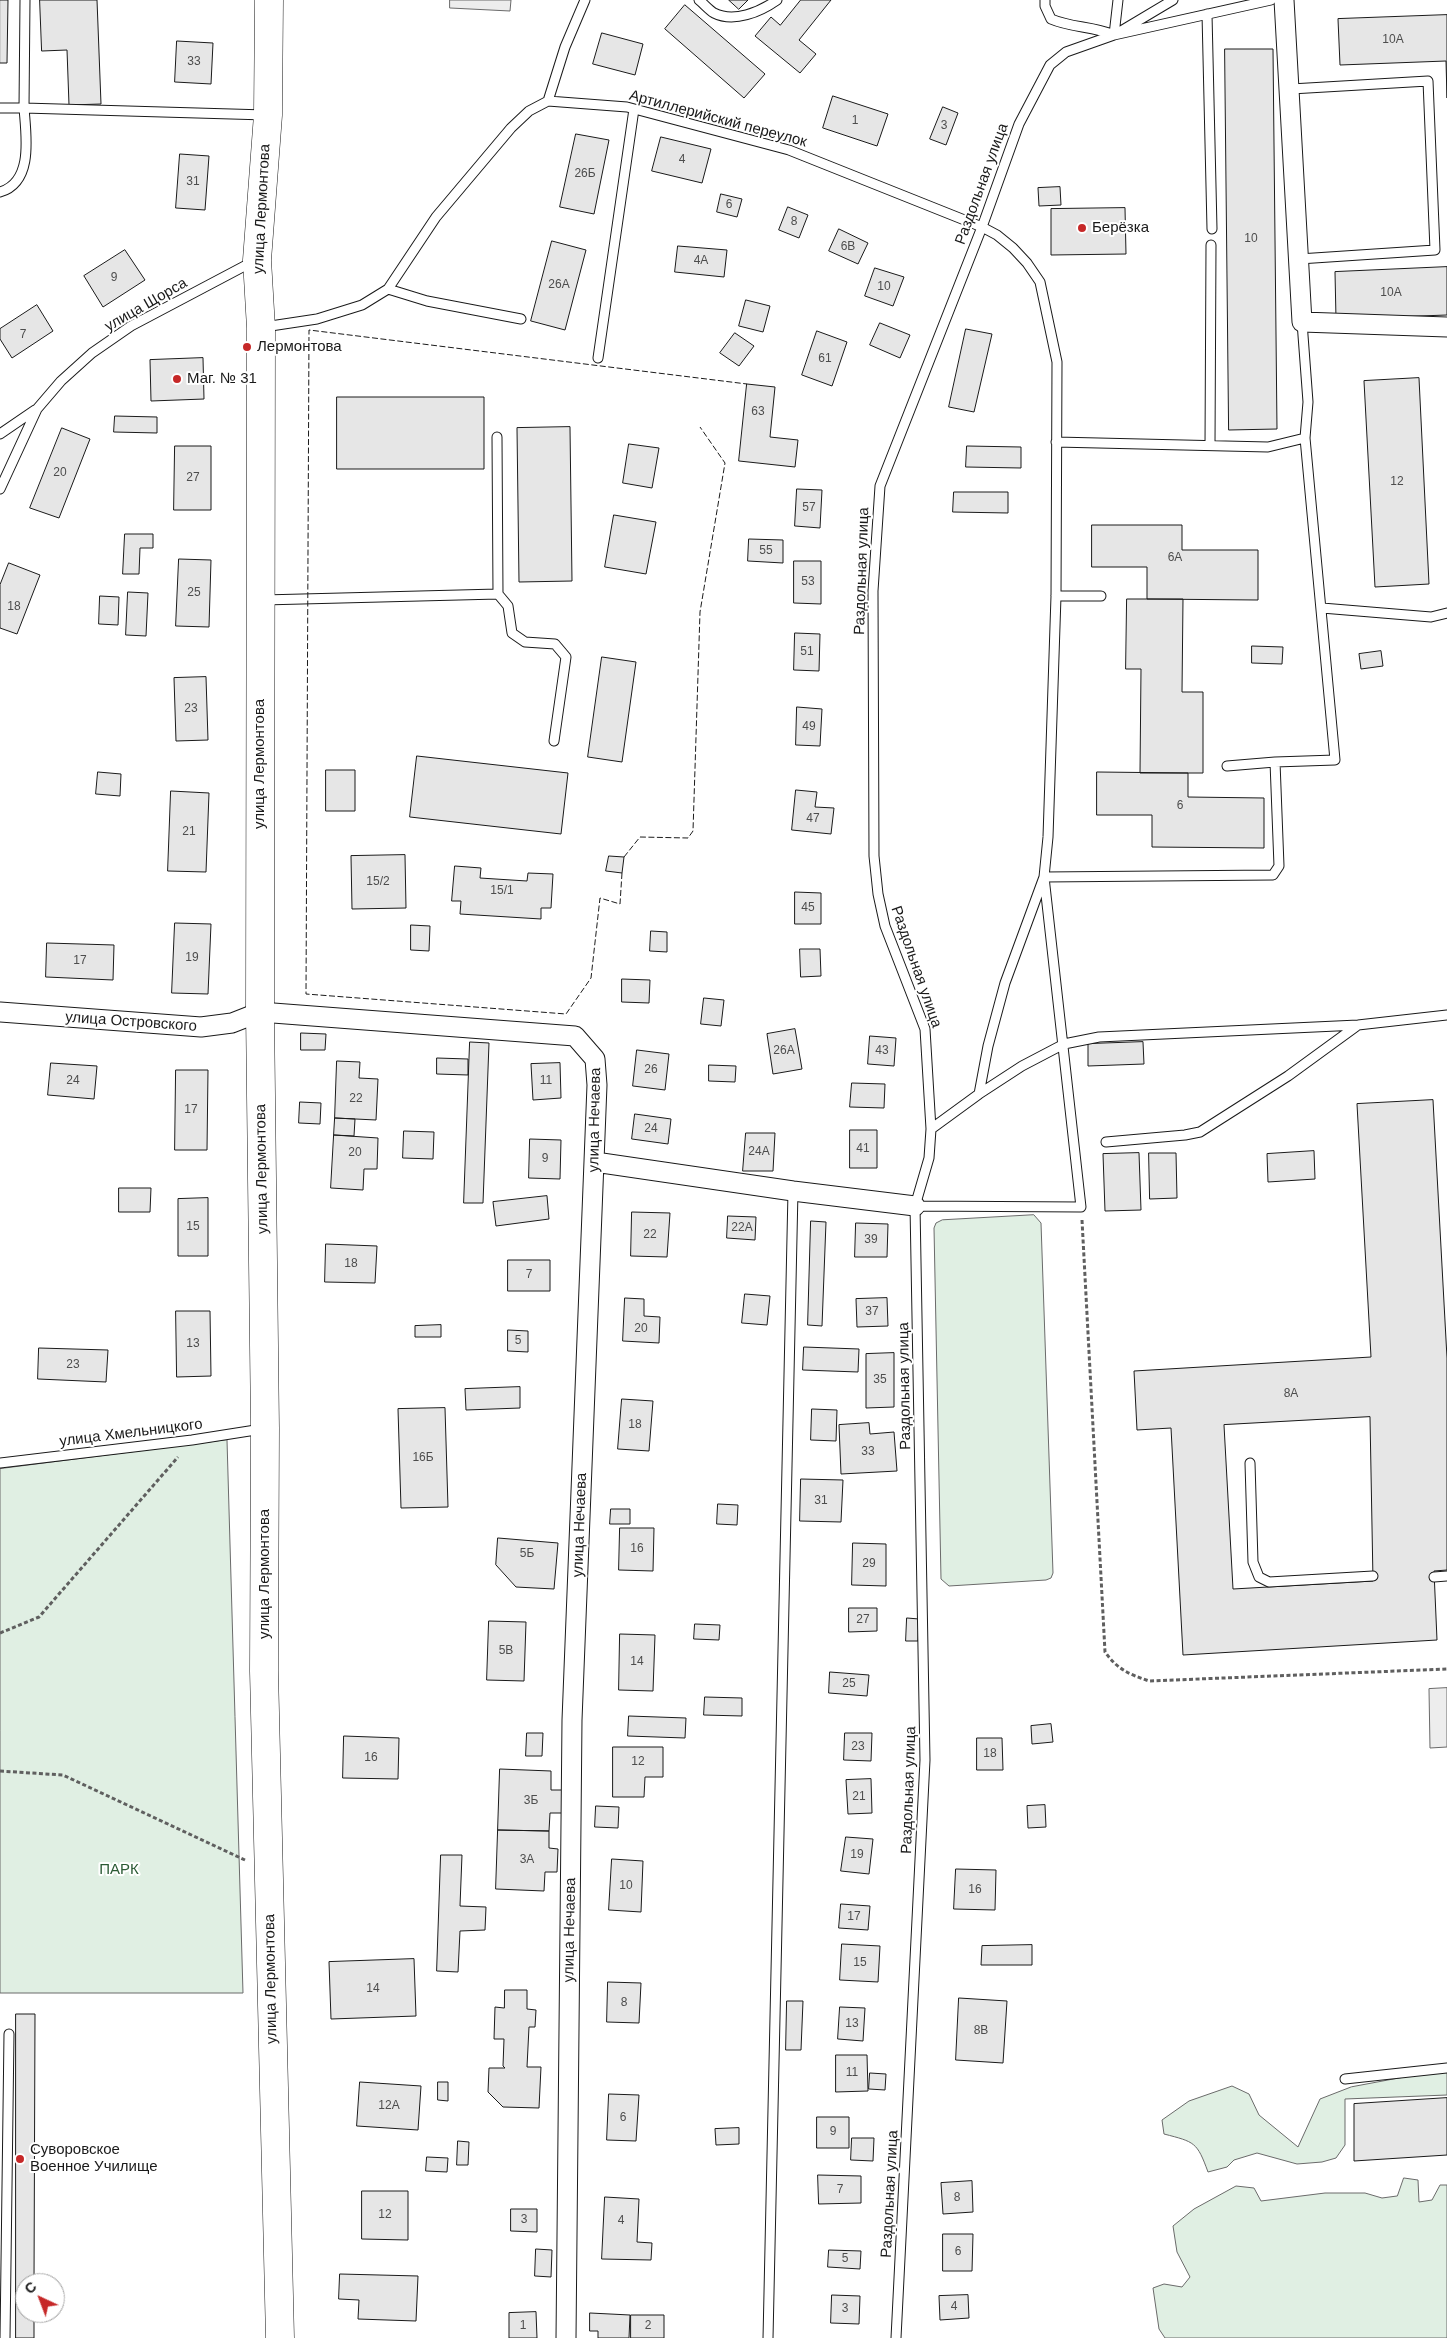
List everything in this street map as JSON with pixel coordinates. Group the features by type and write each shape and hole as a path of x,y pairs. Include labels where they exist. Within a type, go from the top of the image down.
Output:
{"main road":[{"name":"улица Лермонтова","path":"269,0 268,115 257,260 261,328 260,1012 265,1428 264,1671 280,2338"}],"street":[{"path":"1284,0 1291,89 1302,322 1447,327"},
{"name":"улица Островского","path":"0,1012 201,1027 232,1022 260,1012"},
{"name":"улица Нечаева","path":"260,1012 575,1036 595,1058 597,1085 595,1162 572,1720 566,2338"},
{"path":"595,1162 793,1191 916,1206"}],"lane":[{"path":"0,192 8,190 21,172 27,152 24,108 25,0"},
{"path":"261,328 317,319 353,308 388,289 436,217 511,128 530,111 548,101 565,47 585,0"},
{"path":"699,0 715,13 740,17 765,8 777,0"},
{"path":"1046,0 1045,6 1052,20 1065,25 1092,27 1114,35 1271,0"},
{"path":"1114,35 1118,0"},
{"path":"1114,35 1173,0"},
{"path":"1207,14 1212,229"},
{"name":"Раздольная улица","path":"896,2338 926,1760 916,1206 929,1158 931,1129 925,1029 885,926 878,894 874,856 873,591 877,508 880,486 982,227 1019,124 1050,65 1066,52 1114,35"},
{"path":"1291,89 1428,81 1435,250 1299,260"},
{"name":"Артиллерийский переулок","path":"548,101 634,109 788,150 998,235 1027,263 1040,282 1057,362 1056,596 1048,837 1044,876"},
{"path":"0,108 268,115"},
{"path":"598,358 634,109"},
{"path":"1210,445 1211,245"},
{"name":"улица Щорса","path":"0,489 36,409 61,381 92,353 131,326 257,260"},
{"path":"388,289 427,300 521,319"},
{"path":"1227,766 1335,760 1305,438 1308,402 1302,322"},
{"path":"0,434 36,409"},
{"path":"497,437 498,594 508,606 512,633 525,642 555,644 566,657 554,741"},
{"path":"1056,442 1268,446 1305,438"},
{"path":"261,600 498,594"},
{"path":"1056,596 1101,596"},
{"path":"1322,608 1432,616 1447,613"},
{"path":"1044,876 1273,875 1279,866 1275,762"},
{"path":"979,1094 988,1046 1004,982 1044,876"},
{"path":"916,1206 1081,1207 1044,876"},
{"path":"931,1129 1022,1066 1064,1044 1099,1037 1358,1025 1447,1014"},
{"path":"1106,1142 1200,1132 1288,1076 1358,1025"},
{"path":"768,2338 793,1191"},
{"name":"улица Хмельницкого","path":"0,1463 192,1440 265,1428"},
{"path":"1250,1463 1253,1562 1259,1577 1269,1582 1372,1576"},
{"path":"1434,1577 1447,1576"},
{"path":"5,2338 9,2034"},
{"path":"1345,2079 1447,2068"}],"path":[{"path":"1081,1207 1105,1652 1114,1665 1129,1674 1149,1681 1447,1669"},
{"path":"0,1634 39,1617 192,1440"},
{"path":"0,1771 63,1775 268,1871"}],"green space":[{"path":"1034,1215 1041,1223 1053,1573 1051,1578 1046,1580 949,1586 941,1579 934,1228 936,1223 942,1220"},
{"name":"ПАРК","path":"227,1440 243,1993 0,1993 0,1469"},
{"path":"1431,2072 1447,2072 1447,2095 1345,2099 1345,2145 1336,2158 1322,2162 1297,2164 1257,2153 1234,2160 1227,2167 1208,2172 1201,2155 1194,2145 1182,2139 1164,2134 1162,2120 1189,2101 1232,2086 1249,2094 1259,2115 1298,2147 1320,2099 1351,2087"},
{"path":"1404,2178 1418,2180 1419,2202 1432,2200 1440,2185 1447,2185 1447,2338 1165,2338 1159,2329 1153,2288 1164,2284 1182,2287 1190,2277 1177,2252 1173,2226 1194,2209 1236,2186 1254,2188 1261,2201 1325,2193 1365,2193 1382,2198 1397,2196"}],"shaded area":[{"path":"450,0 511,0 510,11 450,8"},
{"path":"1447,1688 1447,1747 1430,1748 1429,1689"}],"building":[{"path":"0,0 8,0 7,63 0,63"},
{"path":"40,0 97,0 101,104 69,105 67,50 42,51"},
{"path":"729,0 748,0 739,9"},
{"path":"801,0 831,0 799,40 816,54 800,73 755,36 771,17 780,25"},
{"path":"685,5 765,74 744,98 665,29"},
{"path":"1447,15 1447,98 1446,61 1340,65 1338,19"},
{"path":"602,33 643,44 635,75 593,64"},
{"path":"177,41 213,43 211,84 175,82"},
{"path":"1225,49 1273,49 1277,429 1229,430"},
{"path":"833,96 888,114 877,146 823,128"},
{"path":"943,107 958,113 946,145 930,139"},
{"path":"576,134 609,140 594,214 560,207"},
{"path":"661,137 711,149 702,183 652,171"},
{"path":"180,154 209,156 205,210 176,208"},
{"path":"1060,187 1061,205 1039,206 1038,188"},
{"path":"721,194 742,199 737,217 717,212"},
{"path":"788,207 808,215 799,238 779,230"},
{"path":"1125,208 1126,254 1051,255 1051,209"},
{"path":"839,229 868,243 858,264 829,251"},
{"path":"552,241 586,250 565,330 531,321"},
{"path":"678,246 727,250 724,277 675,272"},
{"path":"125,250 145,280 103,307 84,276"},
{"path":"1447,267 1447,315 1336,319 1335,272"},
{"path":"875,268 904,277 893,306 865,296"},
{"path":"746,300 770,306 763,332 739,326"},
{"path":"37,305 53,331 12,358 0,339 0,329"},
{"path":"880,323 910,335 900,358 870,345"},
{"path":"966,329 992,334 974,412 949,407"},
{"path":"817,331 847,342 832,386 802,375"},
{"path":"735,333 754,346 739,366 720,353"},
{"name":"Маг. № 31","path":"203,358 204,399 151,401 150,360"},
{"path":"1419,378 1429,584 1375,587 1364,381"},
{"path":"747,384 775,387 770,437 798,440 795,467 739,461"},
{"path":"337,397 484,397 484,469 337,469"},
{"path":"115,416 157,417 157,433 114,432"},
{"path":"570,427 572,581 519,582 517,428"},
{"path":"62,428 90,439 59,518 30,508"},
{"path":"629,444 659,448 652,488 623,483"},
{"path":"175,446 211,446 211,510 174,510"},
{"path":"967,446 1021,447 1021,468 966,467"},
{"path":"797,489 822,490 820,528 795,526"},
{"path":"954,492 1008,492 1008,513 953,512"},
{"path":"614,515 656,522 646,574 605,567"},
{"path":"1092,525 1182,525 1182,550 1258,550 1258,600 1147,599 1147,567 1092,567"},
{"path":"125,534 153,534 153,548 140,548 139,574 123,574"},
{"path":"749,539 783,540 783,563 748,561"},
{"path":"179,559 211,560 209,627 176,626"},
{"path":"794,561 821,561 821,604 794,603"},
{"path":"9,563 40,575 17,634 0,628 0,585"},
{"path":"128,592 148,593 146,636 126,635"},
{"path":"100,596 119,597 118,625 99,624"},
{"path":"1127,599 1183,599 1182,692 1203,692 1203,773 1140,773 1141,669 1126,669"},
{"path":"795,633 820,634 819,671 794,670"},
{"path":"1252,646 1283,647 1282,664 1252,663"},
{"path":"1381,651 1383,666 1361,669 1359,654"},
{"path":"602,657 636,662 622,762 588,757"},
{"path":"206,677 208,740 176,741 174,678"},
{"path":"797,707 822,709 820,746 796,745"},
{"path":"417,756 568,773 561,834 410,817"},
{"path":"326,770 355,770 355,811 326,811"},
{"path":"98,772 121,774 120,796 96,794"},
{"path":"1097,772 1188,773 1188,797 1264,798 1264,848 1152,847 1152,815 1097,815"},
{"path":"796,790 817,792 815,807 834,808 831,834 792,830"},
{"path":"171,791 209,793 206,872 168,871"},
{"path":"405,855 406,908 352,909 351,856"},
{"path":"609,856 624,857 622,873 606,871"},
{"path":"455,866 481,868 480,878 527,881 528,873 553,874 551,908 541,908 541,919 460,914 461,901 452,901"},
{"path":"795,892 821,893 821,924 795,924"},
{"path":"175,923 211,924 208,994 172,993"},
{"path":"411,925 430,926 429,951 411,950"},
{"path":"651,931 667,932 667,952 650,951"},
{"path":"47,943 114,945 113,980 46,977"},
{"path":"800,949 820,949 821,976 801,977"},
{"path":"622,979 650,980 649,1003 622,1002"},
{"path":"704,998 724,1000 721,1026 701,1024"},
{"path":"795,1029 802,1069 773,1074 767,1034"},
{"path":"301,1033 326,1034 325,1050 301,1050"},
{"path":"870,1036 896,1038 894,1066 868,1064"},
{"path":"470,1042 489,1043 483,1203 464,1203"},
{"path":"1143,1042 1144,1064 1088,1066 1088,1044"},
{"path":"637,1050 669,1054 665,1090 633,1086"},
{"path":"437,1058 468,1059 468,1075 437,1074"},
{"path":"337,1061 360,1062 359,1078 378,1079 376,1120 335,1118"},
{"path":"51,1063 97,1066 94,1099 48,1095"},
{"path":"560,1063 561,1098 533,1100 531,1064"},
{"path":"709,1065 736,1066 735,1082 709,1081"},
{"path":"176,1070 208,1070 207,1150 175,1150"},
{"path":"852,1083 885,1084 884,1108 850,1107"},
{"path":"1433,1100 1447,1358 1447,1570 1434,1571 1437,1640 1183,1655 1171,1428 1137,1430 1134,1371 1371,1357 1357,1104","holes":["1370,1417 1373,1581 1233,1589 1224,1425"]},
{"path":"300,1102 321,1103 320,1124 299,1123"},
{"path":"635,1114 671,1119 668,1144 632,1139"},
{"path":"335,1118 355,1119 354,1136 334,1135"},
{"path":"850,1130 877,1130 877,1168 850,1168"},
{"path":"404,1131 434,1132 433,1159 403,1158"},
{"path":"746,1133 775,1133 773,1171 743,1171"},
{"path":"334,1135 378,1138 377,1169 364,1169 363,1190 331,1188"},
{"path":"530,1139 561,1140 560,1179 529,1178"},
{"path":"1314,1151 1315,1179 1268,1182 1267,1154"},
{"path":"1139,1153 1141,1210 1105,1211 1103,1154"},
{"path":"1149,1153 1176,1153 1177,1198 1150,1199"},
{"path":"119,1188 151,1188 150,1212 119,1212"},
{"path":"547,1196 549,1219 496,1226 493,1202"},
{"path":"208,1198 208,1256 178,1256 178,1199"},
{"path":"632,1212 670,1213 667,1257 631,1256"},
{"path":"728,1216 756,1217 755,1240 727,1238"},
{"path":"811,1221 826,1222 822,1326 808,1325"},
{"path":"856,1223 888,1224 887,1257 855,1257"},
{"path":"326,1244 377,1246 375,1283 325,1282"},
{"path":"508,1260 550,1260 550,1291 508,1291"},
{"path":"745,1294 770,1296 767,1325 742,1323"},
{"path":"625,1298 644,1299 644,1316 660,1317 659,1343 623,1341"},
{"path":"887,1298 888,1326 857,1327 856,1299"},
{"path":"176,1311 210,1311 211,1376 177,1377"},
{"path":"441,1325 441,1337 415,1337 415,1326"},
{"path":"508,1330 528,1331 528,1352 508,1351"},
{"path":"804,1347 859,1349 858,1372 803,1370"},
{"path":"39,1348 108,1350 106,1382 38,1379"},
{"path":"894,1353 894,1407 866,1408 866,1354"},
{"path":"520,1387 520,1408 466,1410 465,1389"},
{"path":"622,1399 653,1401 649,1451 618,1449"},
{"path":"445,1408 448,1507 401,1508 398,1409"},
{"path":"812,1409 837,1410 836,1441 811,1440"},
{"path":"869,1423 870,1434 894,1432 897,1471 841,1474 839,1425"},
{"path":"801,1479 843,1480 841,1522 800,1521"},
{"path":"718,1504 738,1505 737,1525 717,1524"},
{"path":"611,1509 630,1509 630,1524 610,1524"},
{"path":"620,1528 654,1528 653,1571 619,1570"},
{"path":"498,1538 558,1543 554,1589 516,1587 496,1565"},
{"path":"853,1543 886,1544 886,1586 852,1585"},
{"path":"849,1608 877,1608 877,1631 849,1632"},
{"path":"907,1618 919,1619 918,1641 906,1641"},
{"path":"489,1621 526,1622 524,1681 487,1680"},
{"path":"695,1624 720,1625 719,1640 694,1639"},
{"path":"620,1634 655,1635 653,1691 619,1690"},
{"path":"830,1672 869,1675 867,1696 829,1693"},
{"path":"705,1697 742,1698 742,1716 704,1715"},
{"path":"629,1716 686,1718 685,1738 628,1736"},
{"path":"1051,1724 1053,1742 1032,1744 1031,1726"},
{"path":"527,1733 543,1733 542,1756 526,1756"},
{"path":"845,1733 872,1733 871,1761 844,1760"},
{"path":"344,1736 399,1738 398,1779 343,1778"},
{"path":"977,1738 1002,1738 1003,1770 977,1770"},
{"path":"613,1747 663,1747 663,1777 645,1777 644,1797 613,1797"},
{"path":"500,1769 551,1771 551,1790 563,1790 562,1813 550,1813 549,1831 498,1830"},
{"path":"871,1779 872,1813 848,1814 846,1780"},
{"path":"1045,1805 1046,1827 1028,1828 1027,1806"},
{"path":"596,1806 619,1807 618,1828 595,1827"},
{"path":"498,1830 549,1831 549,1848 558,1849 557,1872 545,1872 544,1891 496,1889"},
{"path":"846,1837 873,1839 869,1874 841,1871"},
{"path":"441,1855 462,1855 460,1906 486,1907 485,1930 460,1931 458,1972 437,1971"},
{"path":"612,1859 643,1861 641,1912 609,1910"},
{"path":"956,1869 996,1870 995,1910 954,1909"},
{"path":"841,1904 870,1906 868,1930 839,1928"},
{"path":"842,1944 880,1946 878,1982 840,1980"},
{"path":"1032,1945 1032,1965 981,1965 982,1946"},
{"path":"414,1959 416,2016 331,2019 329,1962"},
{"path":"608,1982 641,1983 639,2023 607,2022"},
{"path":"505,1990 527,1990 527,2009 536,2010 535,2027 529,2027 527,2067 541,2067 539,2108 503,2107 488,2092 489,2068 505,2068 503,2066 504,2039 494,2039 495,2007 504,2008"},
{"path":"959,1998 1007,2001 1003,2063 956,2060"},
{"path":"787,2001 803,2001 801,2050 786,2050"},
{"path":"840,2007 865,2008 863,2041 838,2039"},
{"path":"16,2014 35,2014 34,2273 16,2273"},
{"path":"836,2055 867,2055 868,2091 836,2092"},
{"path":"870,2073 886,2074 885,2090 869,2089"},
{"path":"360,2082 421,2086 418,2130 357,2126"},
{"path":"438,2082 448,2082 448,2101 438,2100"},
{"path":"609,2094 639,2095 636,2141 607,2140"},
{"path":"1447,2098 1447,2155 1354,2161 1354,2104"},
{"path":"817,2117 849,2117 849,2148 817,2148"},
{"path":"739,2128 739,2144 716,2145 715,2129"},
{"path":"852,2138 874,2138 873,2161 851,2160"},
{"path":"458,2141 469,2142 468,2165 457,2165"},
{"path":"427,2157 448,2158 447,2172 426,2171"},
{"path":"818,2175 861,2176 861,2203 819,2204"},
{"path":"972,2181 973,2212 943,2214 941,2183"},
{"path":"362,2191 408,2191 408,2240 362,2239"},
{"path":"605,2197 639,2199 637,2242 652,2243 651,2260 602,2259"},
{"path":"511,2209 537,2209 537,2232 511,2231"},
{"path":"943,2234 973,2234 972,2271 943,2271"},
{"path":"536,2249 552,2250 551,2277 535,2276"},
{"path":"829,2250 861,2251 860,2269 828,2267"},
{"path":"340,2274 418,2276 416,2321 358,2319 359,2300 339,2299"},
{"path":"832,2295 860,2296 859,2324 831,2323"},
{"path":"968,2295 969,2318 940,2320 939,2296"},
{"path":"536,2312 537,2338 509,2338 509,2313"},
{"path":"590,2313 630,2315 629,2338 598,2338 598,2331 590,2331"},
{"path":"631,2315 664,2315 664,2338 631,2338"},
{"path":"16,2323 34,2323 34,2338 16,2338"}],"fence":[{"path":"622,873 620,904 600,898 591,978 566,1014 306,994 309,330 747,384"},
{"path":"624,857 640,837 688,838 693,831 700,612 725,463 700,427"}],"place":[{"name":"Берёзка","path":"1082,228"},
{"name":"Лермонтова","path":"247,347"},
{"name":"Маг. № 31","path":"177,379"},
{"name":"Суворовское Военное Училище","path":"20,2159"}]}
